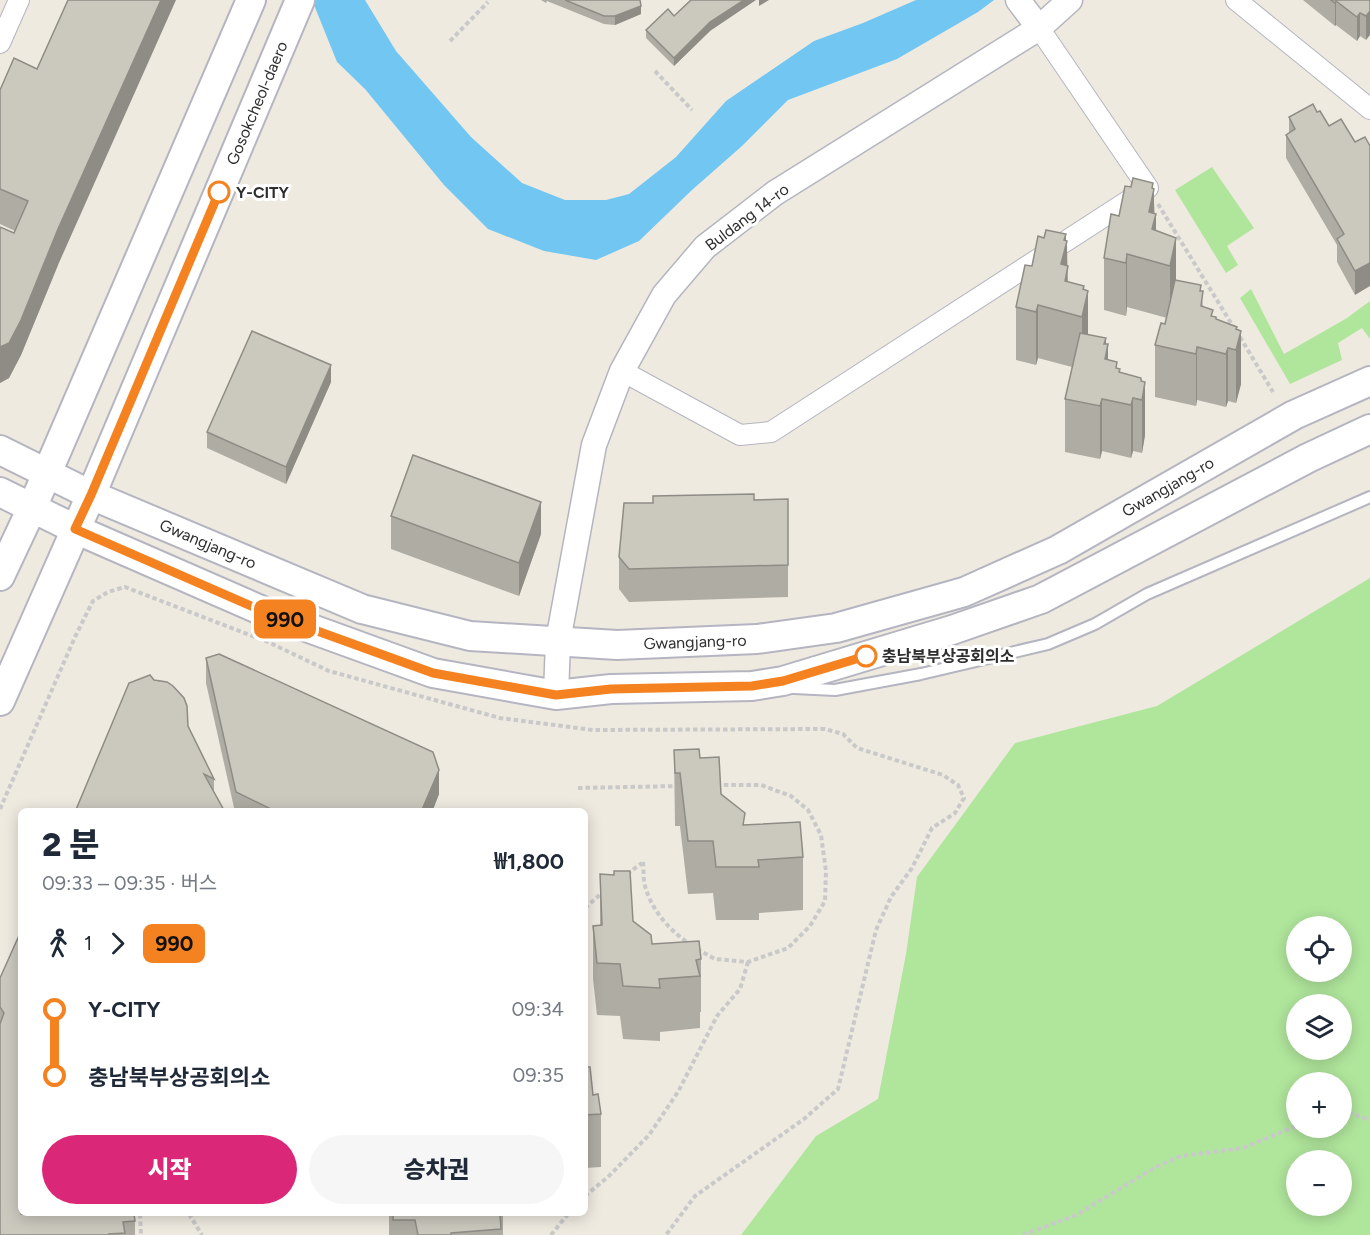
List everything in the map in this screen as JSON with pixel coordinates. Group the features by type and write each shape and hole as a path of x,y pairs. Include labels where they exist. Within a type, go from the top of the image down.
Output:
{"main road":[{"path":"0,576 47,474 251,0"},
{"name":"Gosokcheol-daero","path":"0,701 91,495 298,5"},
{"name":"Gwangjang-ro","path":"0,450 91,495 362,609 470,636 617,645 757,639 836,628 964,592 1058,549 1294,415 1370,381"},
{"path":"0,492 75,529 265,612 433,673 556,695 611,689 752,686 783,681 952,630 1041,599 1308,458 1370,429"}],"street":[{"path":"0,43 19,0"},
{"path":"622,371 740,435 771,432 1148,188 1039,27 1018,0"},
{"name":"Buldang 14-ro","path":"556,695 558,641 594,445 622,371 664,295 705,247 775,193 1039,27 1070,0"},
{"path":"1236,0 1370,109"}],"lane":[{"path":"752,686 835,690 921,674 1048,644 1095,624 1147,594 1370,497"}],"path":[{"path":"450,41 488,2"},
{"path":"655,71 692,110"},
{"path":"1148,188 1273,392"},
{"path":"0,808 93,601 125,586 268,642 329,671 500,718 592,730 825,729 843,734 857,748 943,775 958,785 964,798 955,813 932,828 912,868 891,897 876,930 838,1089 804,1119 738,1168 695,1196 666,1235"},
{"path":"625,876 643,862 645,885 656,910 672,931 715,959 748,962 788,948 810,926 825,901 826,871 821,835 808,810 791,796 761,784 715,786"},
{"path":"578,788 681,786"},
{"path":"588,905 606,889"},
{"path":"588,1194 649,1136 678,1092 717,1016 740,989 748,962"},
{"path":"1352,1114 1370,1120"},
{"path":"1023,1235 1076,1215 1156,1167 1181,1156 1243,1148 1286,1130"},
{"path":"140,1216 141,1235"},
{"path":"190,1216 202,1235"},
{"path":"551,1235 566,1216"}],"green space":[{"path":"1212,167 1254,228 1227,246 1238,265 1226,273 1175,190"},
{"path":"1251,289 1284,354 1347,318 1370,301 1370,339 1362,328 1338,343 1342,360 1290,384 1240,298"},
{"path":"1370,578 1370,1235 741,1235 816,1136 878,1099 906,954 917,877 1015,743 1157,706"}],"water":[{"path":"312,0 365,0 396,51 471,137 522,183 565,200 606,200 629,194 676,157 726,101 814,41 916,0 994,0 978,12 897,59 788,100 639,241 596,260 544,251 488,229 444,185 365,89 337,62"}],"building":[{"path":"68,0 161,0 58,229 21,320 9,343 0,347 0,227 14,233 28,201 0,189 0,90 14,58 37,69"},
{"path":"565,0 640,0 641,6 615,16 604,16"},
{"path":"691,0 744,0 710,22 674,58 646,30 668,9 674,16"},
{"path":"1331,0 1370,0 1370,11 1366,16 1360,13 1357,17 1336,1 1335,3"},
{"path":"1313,104 1329,126 1341,119 1355,142 1365,137 1370,146 1370,263 1355,271 1337,239 1344,234 1286,135 1295,129 1289,117"},
{"path":"1133,178 1153,183 1152,188 1154,189 1149,212 1156,214 1152,229 1176,238 1170,266 1127,254 1126,263 1104,258 1111,214 1119,216 1125,186 1131,187"},
{"path":"1046,230 1066,234 1064,240 1067,241 1061,264 1068,266 1065,281 1084,286 1083,289 1088,291 1082,317 1038,305 1036,312 1016,307 1025,265 1032,266 1038,236 1044,238"},
{"path":"1175,280 1201,285 1200,291 1203,291 1201,306 1213,310 1211,316 1241,331 1236,350 1228,348 1226,354 1197,347 1196,354 1155,345 1161,323 1165,324"},
{"path":"252,331 331,365 286,467 207,432"},
{"path":"1080,333 1106,338 1104,344 1108,344 1105,359 1117,362 1116,368 1120,369 1119,372 1141,378 1141,381 1145,382 1142,400 1133,398 1131,405 1102,399 1100,406 1065,399"},
{"path":"413,455 541,502 519,563 391,516"},
{"path":"754,494 754,500 788,499 788,565 629,569 619,557 624,503 653,503 653,496"},
{"path":"219,654 433,752 439,770 423,808 269,808 236,792 206,658"},
{"path":"150,675 154,680 167,682 173,686 184,698 187,706 188,726 214,779 204,774 223,808 77,808 129,683"},
{"path":"699,749 700,758 719,757 721,794 745,813 743,825 800,822 803,857 758,860 759,867 716,867 713,841 688,841 680,773 675,773 674,750"},
{"path":"614,871 630,871 633,921 651,935 652,944 699,941 701,959 696,960 700,976 659,979 660,988 623,986 620,964 597,963 593,926 602,925 600,874 614,875"},
{"path":"18,938 18,1216 134,1216 135,1221 123,1222 125,1233 0,1235 0,1024 4,1013 0,1007 0,978"},
{"path":"588,1067 590,1067 593,1095 598,1094 601,1114 588,1115"},
{"path":"393,1216 500,1216 501,1229 451,1233 451,1235 418,1235 415,1220 393,1220"}],"bus line":[{"name":"990","path":"219,192 75,529 265,612 433,673 556,695 611,689 752,686 783,681 866,656"}],"place":[{"name":"Y-CITY","path":"219,192"},
{"name":"충남북부상공회의소","path":"866,656"}]}
